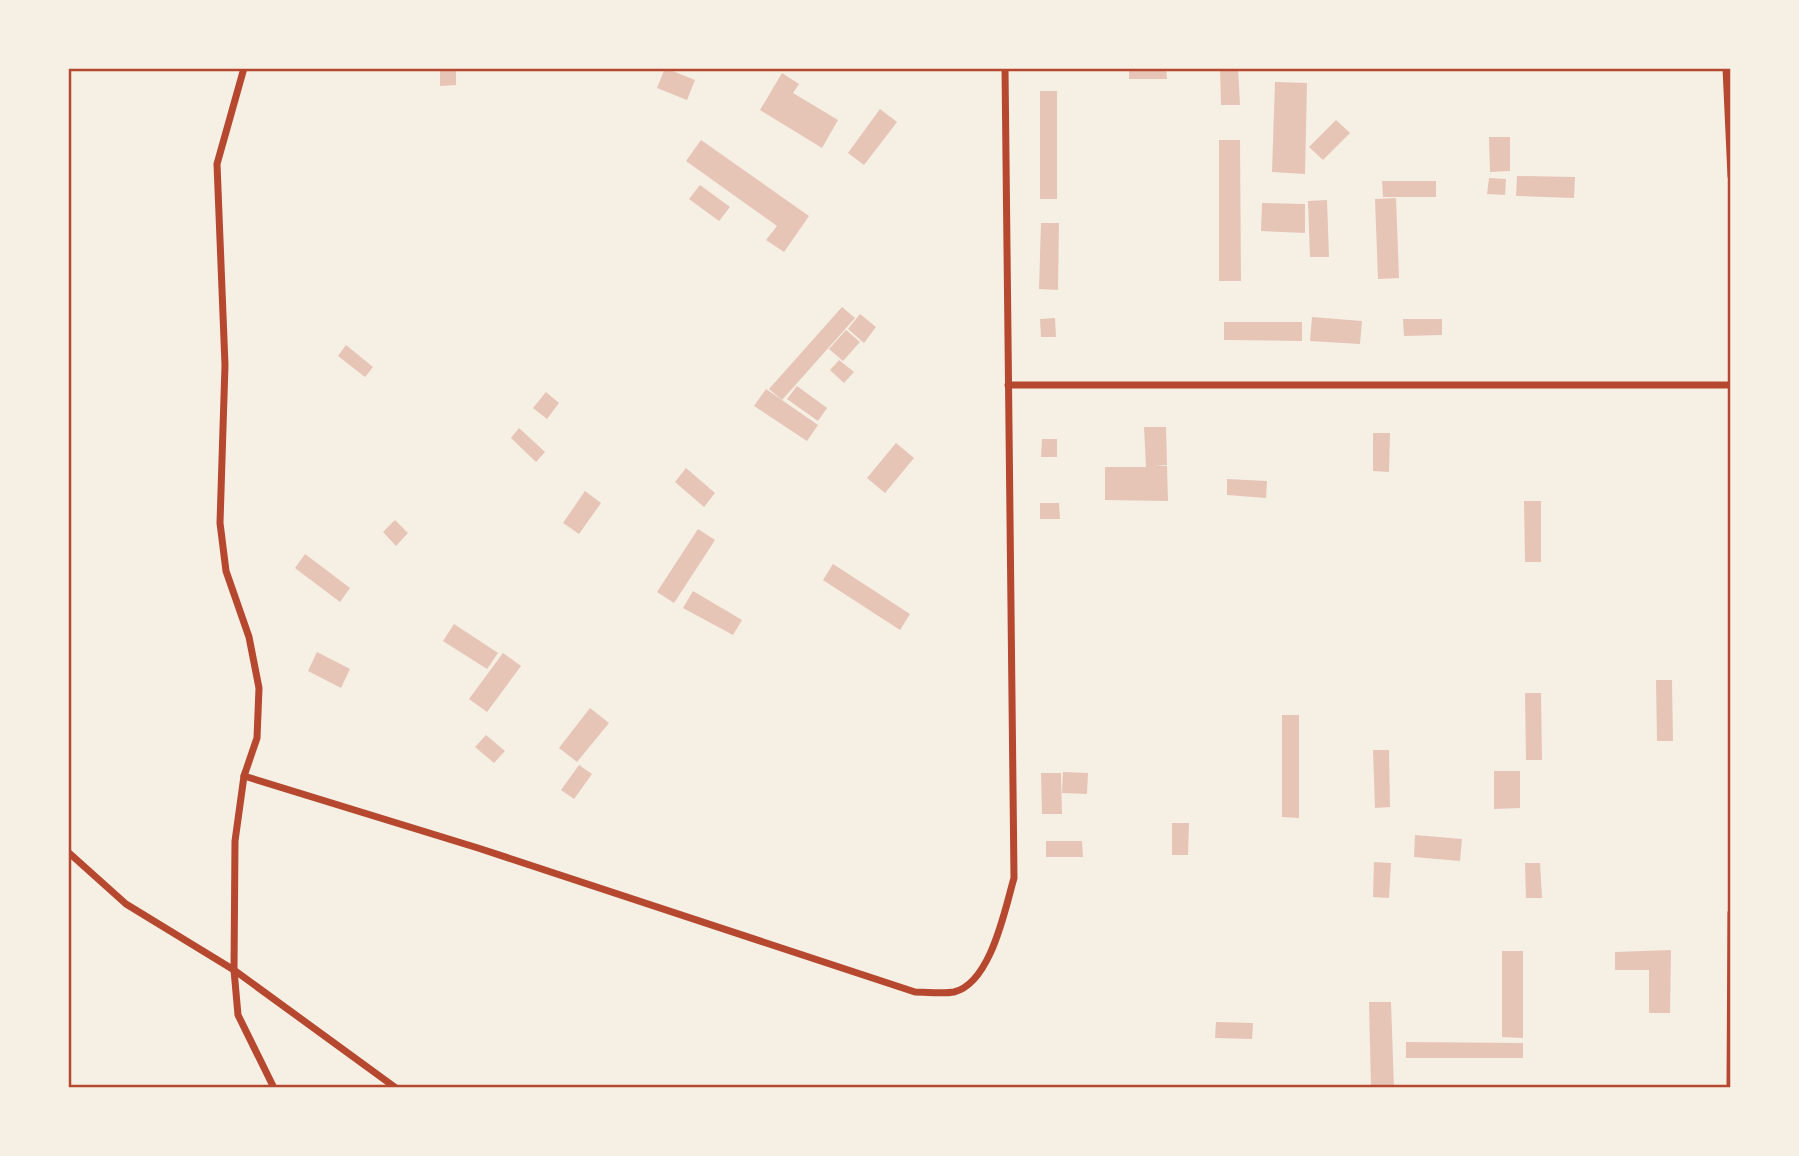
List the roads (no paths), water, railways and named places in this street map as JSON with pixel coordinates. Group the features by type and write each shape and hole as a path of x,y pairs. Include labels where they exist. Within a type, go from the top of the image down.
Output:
{"street":[{"path":"244,68 217,164 225,365 220,523 226,571 249,637 259,688 257,738 244,776 235,841 234,970 238,1014 274,1088"},
{"path":"244,776 478,848 915,992 956,992 980,973 997,937 1014,878 1004,68"},
{"path":"1726,68 1731,176"},
{"path":"1008,385 1731,385"},
{"path":"68,852 126,904 234,970 396,1088"},
{"path":"1730,1088 1731,913"}]}
